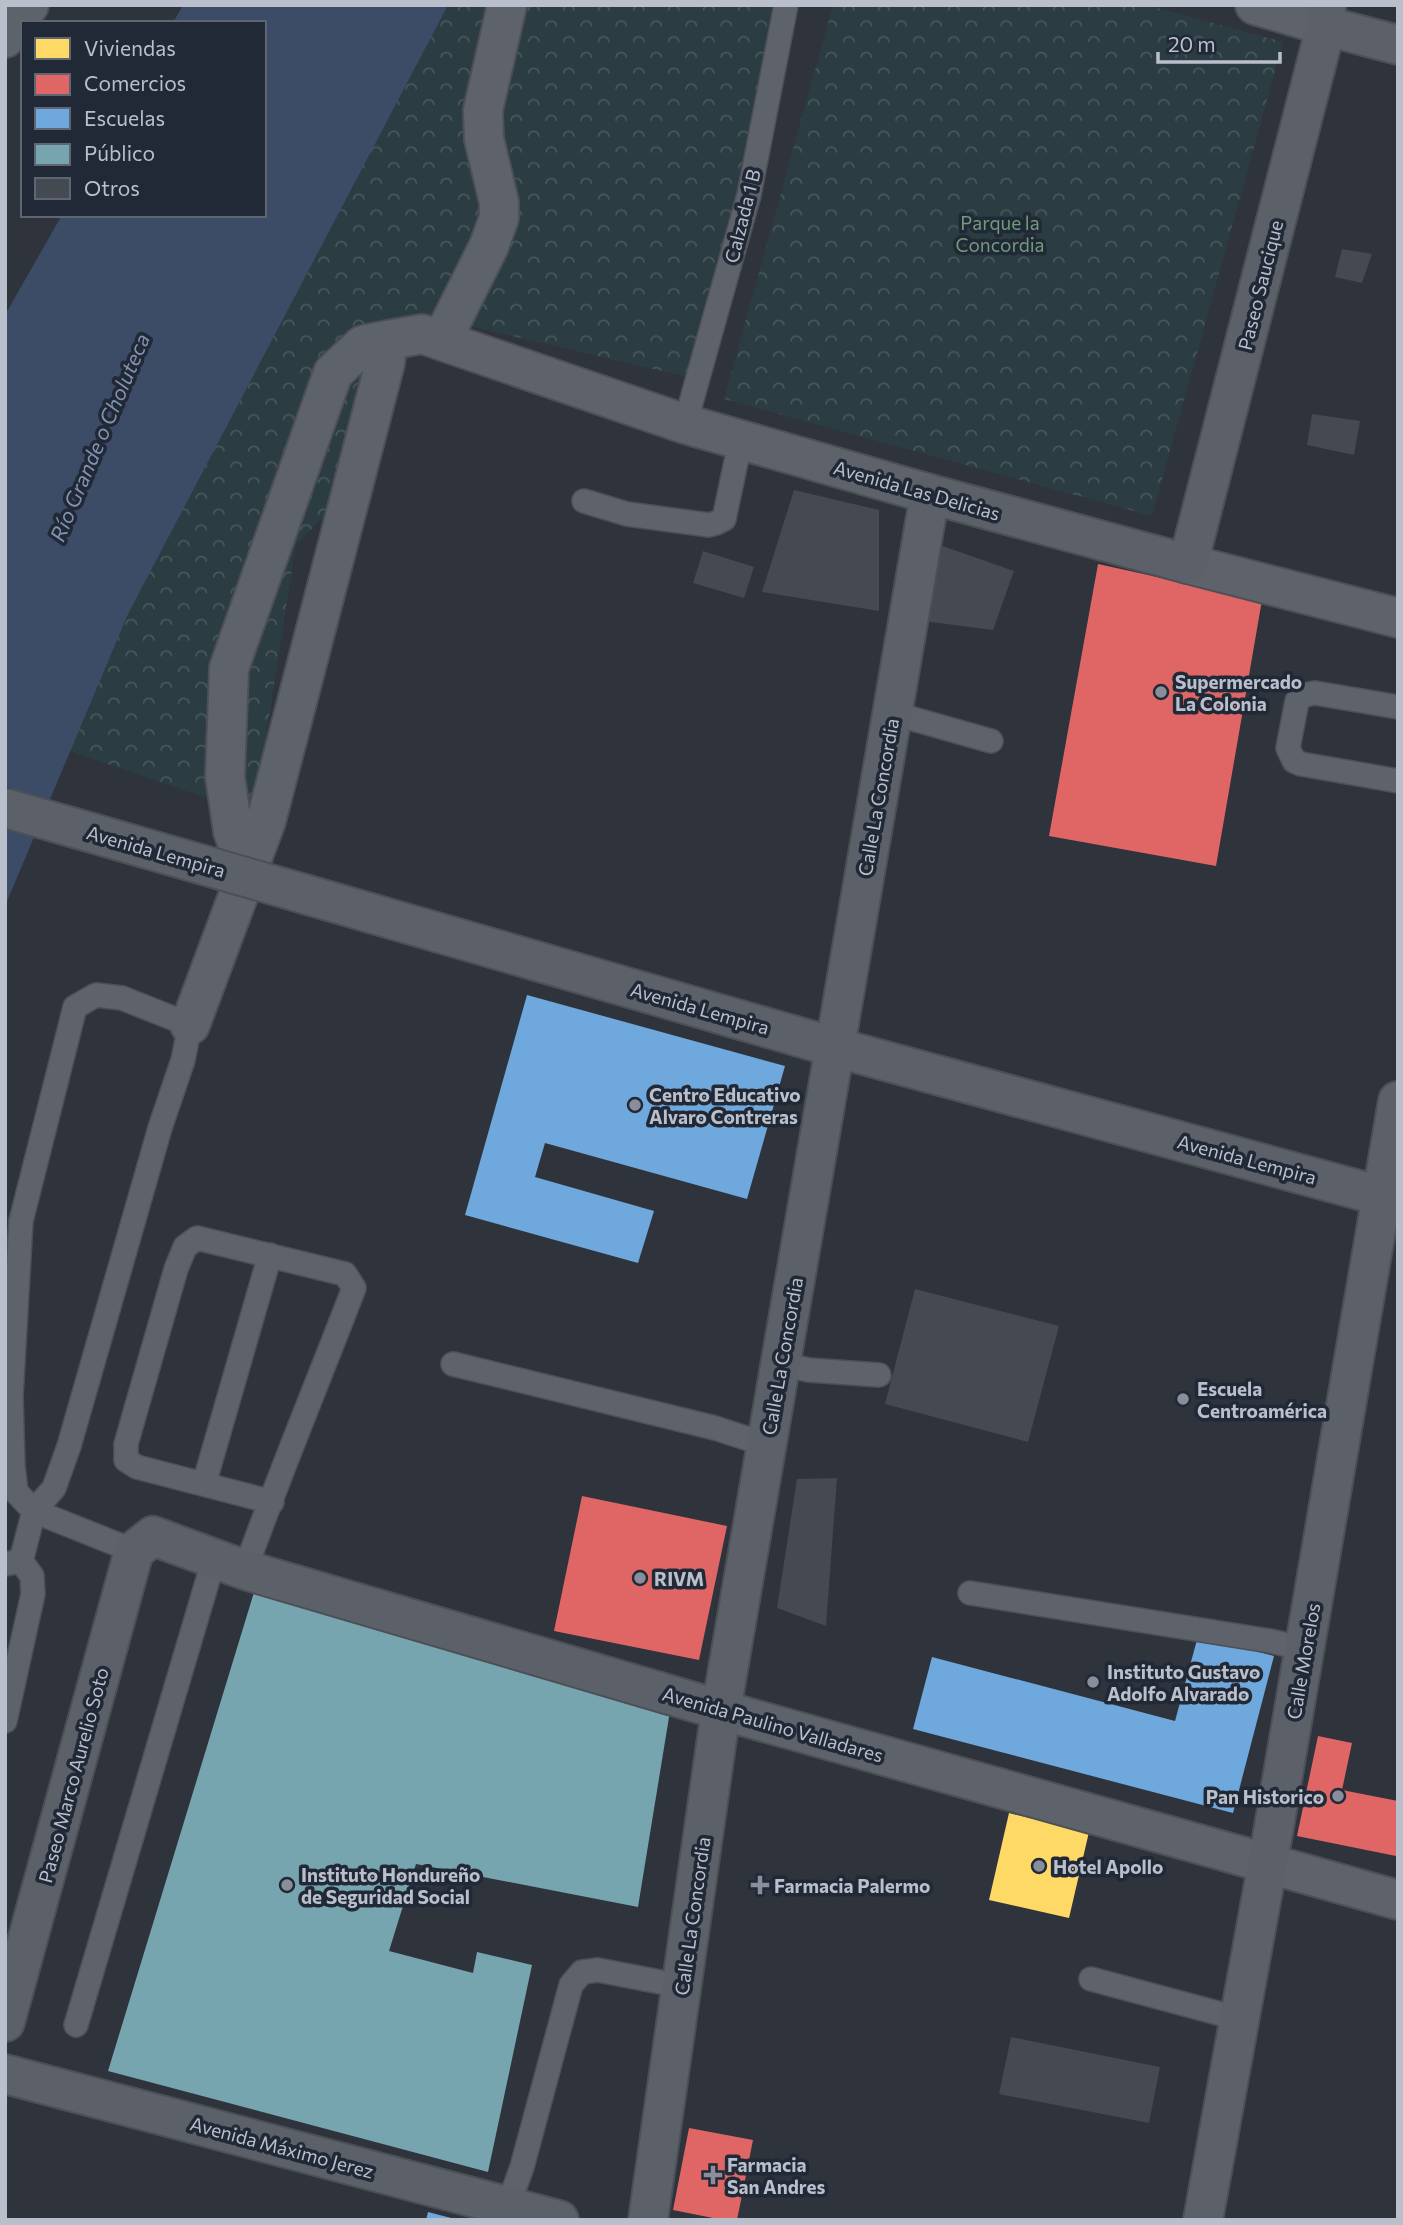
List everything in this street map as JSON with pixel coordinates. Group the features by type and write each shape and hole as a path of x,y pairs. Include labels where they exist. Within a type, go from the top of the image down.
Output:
{"main road":[{"path":"1326,15 1398,45"},
{"name":"Paseo Saucique","path":"1188,564 1326,15"},
{"name":"Avenida Las Delicias","path":"930,494 1188,564"},
{"name":"Calle La Concordia","path":"648,2220 721,1710 930,494"},
{"name":"Avenida Lempira","path":"5,808 834,1047 1390,1199"},
{"name":"Calle Morelos","path":"1203,2220 1305,1650 1390,1199 1398,1101"},
{"name":"Avenida Paulino Valladares","path":"143,1544 230,1564 721,1710"},
{"name":"Paseo Marco Aurelio Soto","path":"5,2022 143,1544"},
{"name":"Avenida Máximo Jerez","path":"5,2074 559,2220"}],"street":[{"path":"5,38 29,5"},
{"path":"442,340 489,246 499,218 499,202 484,139 483,110 507,5"},
{"path":"1255,5 1326,15"},
{"name":"Avenida Las Delicias","path":"247,872 231,824 225,777 229,668 333,373 363,345 422,334 685,424 930,494"},
{"path":"190,1025 266,821 385,363 388,340"},
{"name":"Avenida Las Delicias","path":"1188,564 1398,618"},
{"name":"Avenida Paulino Valladares","path":"721,1710 1398,1900"}],"lane":[{"name":"Calzada 1 B","path":"685,424 749,195 786,5"},
{"path":"584,501 626,514 709,525 716,523 724,519 743,441"},
{"path":"1398,707 1315,693 1304,695 1297,701 1288,748 1294,761 1301,764 1398,781"},
{"path":"892,713 991,741"},
{"path":"5,1721 33,1594 32,1576 13,1562 34,1511 54,1488 69,1446 160,1128 183,1060 190,1025 122,998 96,995 75,1007 21,1221 11,1395 13,1466 16,1492 34,1511 143,1544"},
{"path":"76,2025 230,1564 272,1502 354,1288 345,1274 197,1238 185,1247 176,1269 126,1444 126,1460 138,1467 272,1502"},
{"path":"204,1484 270,1255"},
{"path":"453,1364 715,1428 767,1445"},
{"path":"780,1364 809,1370 879,1375"},
{"path":"970,1593 1270,1641 1305,1650"},
{"path":"508,2206 522,2167 571,1985 582,1972 598,1970 681,1986"},
{"path":"1091,1979 1240,2019"}],"green space":[{"path":"387,5 783,5 696,379 453,322 395,370 355,486 296,544 254,814 5,729 5,720 263,217 266,217 266,212"},
{"name":"Parque la Concordia","path":"833,5 1146,5 1283,42 1152,516 724,399"}],"water":[{"name":"Río Grande o Choluteca","path":"183,5 448,5 128,614 5,906 5,315 61,217 266,217 266,21 174,21"}],"building: Viviendas":[{"name":"Hotel Apollo","path":"1009,1813 1089,1832 1069,1918 989,1900"}],"building: Comercios":[{"name":"Supermercado La Colonia","path":"1098,564 1262,600 1216,866 1049,836"},
{"name":"RIVM","path":"582,1496 727,1526 699,1660 554,1631"},
{"name":"Pan Historico","path":"1318,1736 1352,1743 1342,1790 1398,1801 1396,1856 1297,1836"},
{"name":"Farmacia San Andres","path":"689,2128 753,2140 737,2220 723,2220 673,2210"}],"building: Escuelas":[{"name":"Centro Educativo Alvaro Contreras","path":"527,995 785,1066 747,1199 545,1143 535,1177 654,1211 638,1263 465,1215"},
{"path":"1198,1636 1274,1656 1233,1813 913,1729 932,1657 1175,1721"},
{"path":"428,2212 455,2219 455,2220 426,2220"}],"building: Público":[{"name":"Instituto Hondureño de Seguridad Social","path":"255,1589 671,1705 638,1907 416,1864 389,1951 473,1973 477,1952 532,1965 488,2172 108,2071"}],"building: Otros":[{"path":"1342,249 1372,254 1362,283 1335,277"},
{"path":"1312,414 1360,421 1354,455 1307,445"},
{"path":"794,490 879,510 879,611 762,592"},
{"path":"937,544 1014,571 993,630 923,621"},
{"path":"703,551 754,567 744,598 693,583"},
{"path":"915,1289 1059,1326 1028,1442 885,1404"},
{"path":"837,1478 826,1626 777,1608 797,1479"},
{"path":"1011,2037 1160,2067 1149,2123 999,2094"}],"place":[{"name":"Supermercado La Colonia","path":"1161,692"},
{"name":"Centro Educativo Alvaro Contreras","path":"635,1105"},
{"name":"Escuela Centroamérica","path":"1183,1399"},
{"name":"RIVM","path":"640,1578"},
{"name":"Instituto Gustavo Adolfo Alvarado","path":"1093,1682"},
{"name":"Pan Historico","path":"1338,1796"},
{"name":"Hotel Apollo","path":"1039,1866"},
{"name":"Instituto Hondureño de Seguridad Social","path":"287,1885"},
{"name":"Farmacia Palermo","path":"760,1885"},
{"name":"Farmacia San Andres","path":"713,2175"}]}
